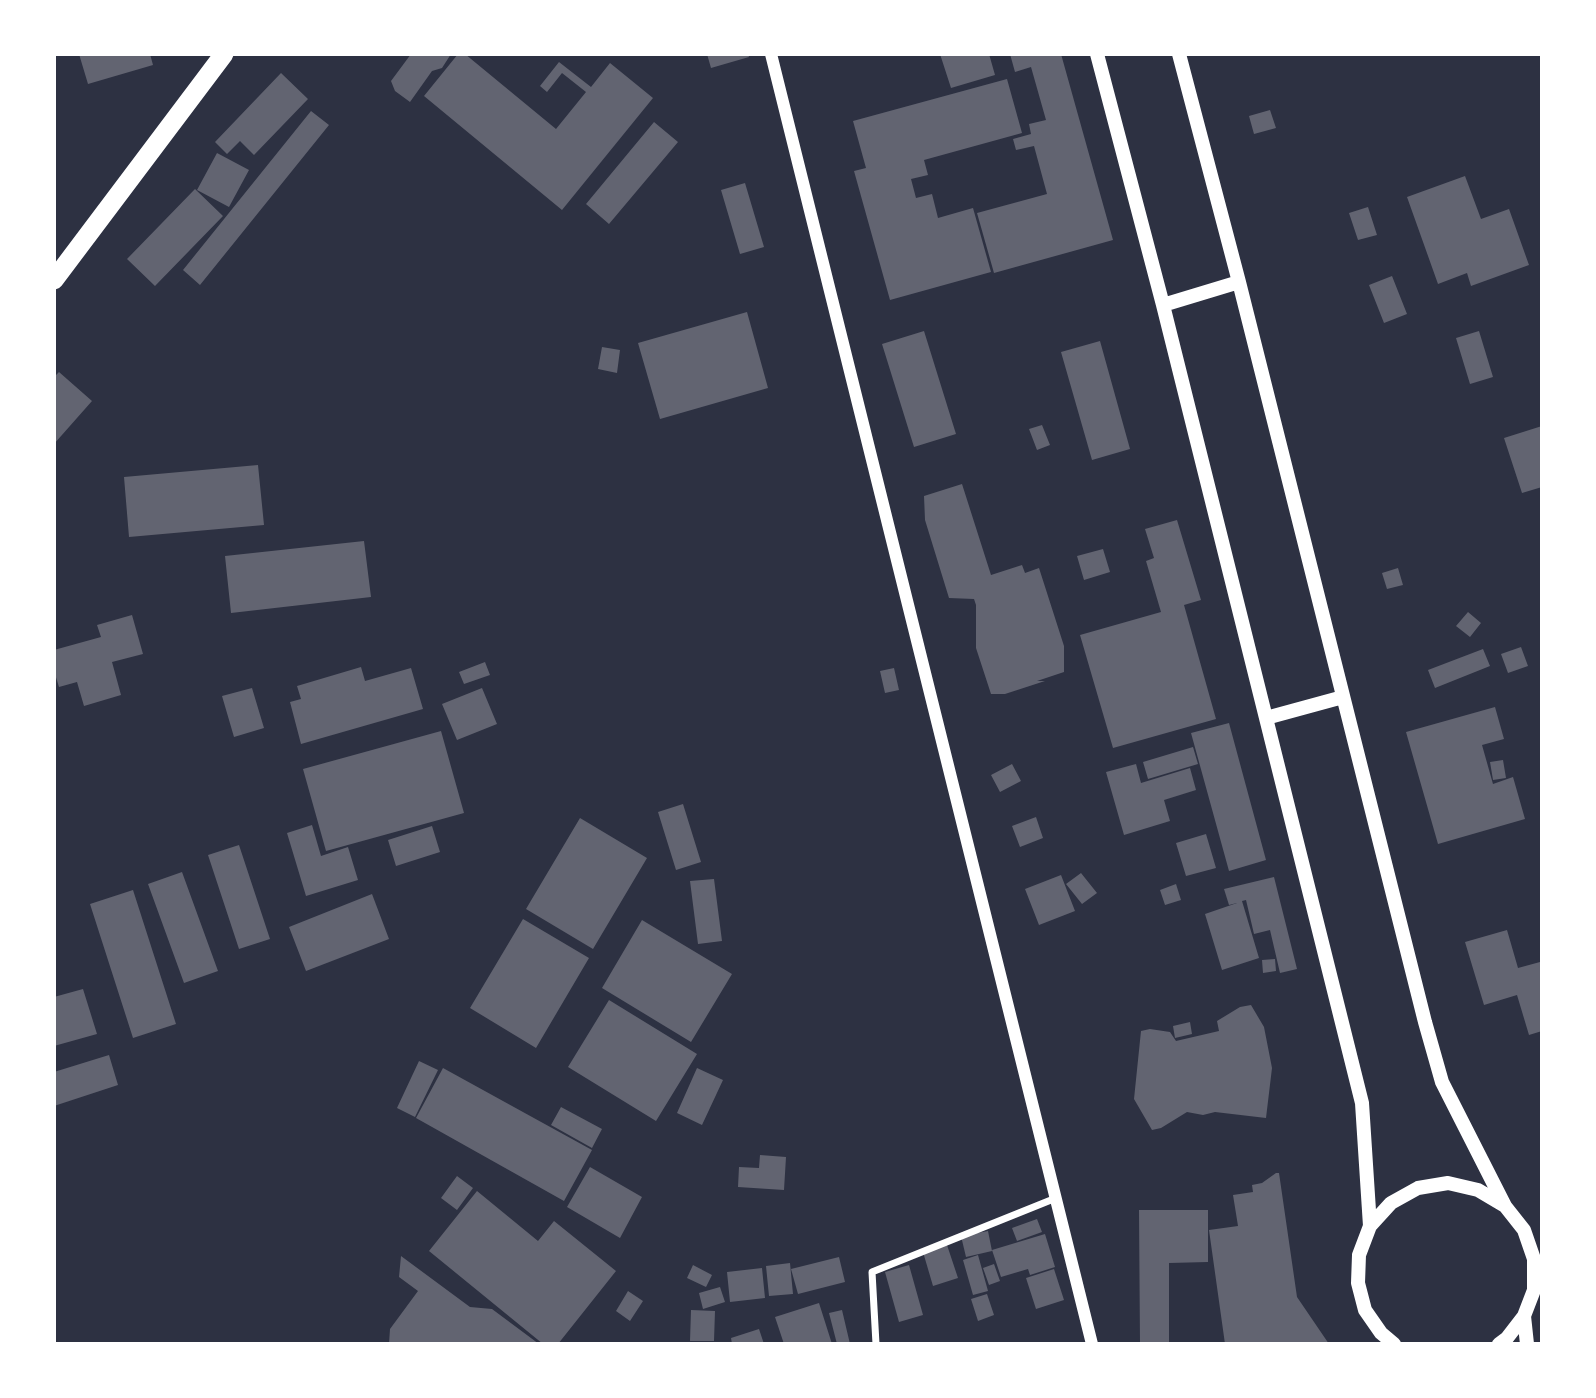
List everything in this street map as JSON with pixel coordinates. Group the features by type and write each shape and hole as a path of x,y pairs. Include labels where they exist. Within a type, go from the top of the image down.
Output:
{"highway":[{"path":"54,280 224,54"}],"main road":[{"path":"1097,54 1163,305 1362,1103 1370,1226"},
{"path":"1179,54 1442,1082 1505,1206 1524,1230 1534,1259 1534,1290 1524,1316 1499,1344"},
{"path":"1163,305 1239,282"},
{"path":"1266,718 1343,697"},
{"path":"1394,1344 1381,1333 1365,1310 1358,1283 1359,1255 1370,1226 1391,1203 1418,1188 1448,1183 1478,1190 1505,1206"},
{"path":"1524,1316 1527,1344"}],"street":[{"path":"771,54 1092,1344"},
{"path":"876,1344 872,1272 1056,1198"}],"building":[{"path":"79,54 150,54 153,65 88,84"},
{"path":"411,54 451,54 442,68 432,71 410,102 395,91 391,81"},
{"path":"458,54 465,54 556,129 586,92 562,73 547,92 540,86 559,62 591,87 610,63 653,98 562,210 424,96"},
{"path":"707,54 748,54 749,57 711,68"},
{"path":"940,54 989,54 995,75 951,88"},
{"path":"1010,54 1061,54 1113,240 994,273 977,213 1047,194 1034,146 1016,150 1013,139 1031,134 1029,124 1046,120 1031,67 1015,72"},
{"path":"281,73 308,99 254,155 240,141 227,154 215,142"},
{"path":"1007,79 1022,133 924,160 928,175 911,179 916,198 932,194 938,218 973,208 991,272 890,300 854,171 866,168 853,121"},
{"path":"1270,110 1276,128 1254,134 1249,116"},
{"path":"311,111 329,125 200,285 183,270"},
{"path":"654,122 678,142 609,224 586,204"},
{"path":"217,153 249,170 229,207 197,190"},
{"path":"1465,176 1481,219 1509,209 1529,265 1471,286 1467,273 1438,284 1407,197"},
{"path":"745,183 764,247 740,254 721,190"},
{"path":"195,189 223,216 155,286 127,259"},
{"path":"1368,207 1377,235 1358,240 1349,213"},
{"path":"1392,276 1407,314 1384,323 1369,285"},
{"path":"747,312 768,388 660,419 638,343"},
{"path":"924,331 956,434 914,447 882,344"},
{"path":"1479,331 1493,377 1470,384 1456,338"},
{"path":"1100,341 1130,449 1092,460 1061,352"},
{"path":"602,347 620,350 617,373 598,369"},
{"path":"59,372 92,401 54,444 54,377"},
{"path":"1042,425 1050,445 1037,450 1029,429"},
{"path":"1542,426 1542,487 1522,493 1504,438"},
{"path":"258,465 264,525 129,537 124,477"},
{"path":"962,484 991,575 1022,565 1025,573 1039,568 1064,646 1064,672 1005,694 991,694 976,648 974,599 949,598 925,520 924,496"},
{"path":"1177,520 1201,600 1184,605 1216,719 1113,748 1080,635 1161,612 1146,561 1154,558 1145,529"},
{"path":"364,541 371,597 231,613 225,556"},
{"path":"1103,549 1110,572 1084,580 1077,556"},
{"path":"1398,568 1403,585 1387,589 1382,573"},
{"path":"1468,612 1481,623 1470,637 1456,626"},
{"path":"132,615 143,654 112,662 121,695 84,706 77,682 59,687 54,671 54,650 101,637 97,625"},
{"path":"1521,647 1528,666 1508,673 1501,654"},
{"path":"1483,649 1490,666 1435,688 1428,670"},
{"path":"485,662 490,675 464,684 459,672"},
{"path":"361,667 365,681 411,668 423,709 301,744 290,702 301,699 297,686"},
{"path":"894,668 899,690 885,693 880,671"},
{"path":"252,688 264,728 234,737 222,696"},
{"path":"482,688 497,724 457,740 442,704"},
{"path":"1495,707 1504,739 1482,745 1493,784 1513,777 1525,819 1438,844 1406,732"},
{"path":"1229,723 1266,860 1229,871 1191,733"},
{"path":"441,731 464,813 326,851 303,769"},
{"path":"1193,747 1198,764 1148,779 1143,762"},
{"path":"1503,760 1506,778 1493,780 1490,762"},
{"path":"1012,764 1021,781 1000,792 991,775"},
{"path":"1136,764 1141,783 1190,768 1196,790 1164,800 1170,821 1124,835 1106,772"},
{"path":"683,804 701,862 676,870 658,812"},
{"path":"1036,817 1043,838 1020,847 1012,826"},
{"path":"580,818 647,858 593,949 526,909"},
{"path":"312,825 321,856 348,847 358,880 306,896 287,833"},
{"path":"432,826 440,852 396,866 388,840"},
{"path":"1206,834 1216,868 1186,876 1176,843"},
{"path":"239,845 270,939 239,949 208,855"},
{"path":"182,872 218,971 184,983 148,884"},
{"path":"1081,873 1097,893 1082,904 1066,884"},
{"path":"1061,875 1075,911 1039,925 1025,889"},
{"path":"1274,877 1297,969 1280,973 1270,930 1254,934 1246,900 1242,901 1259,958 1222,970 1205,914 1237,903 1229,905 1224,889"},
{"path":"714,879 722,941 698,944 690,881"},
{"path":"1176,884 1181,900 1165,905 1160,890"},
{"path":"133,890 176,1024 133,1038 90,904"},
{"path":"372,894 389,939 306,971 289,927"},
{"path":"523,919 589,958 536,1048 470,1008"},
{"path":"642,920 732,974 691,1042 602,988"},
{"path":"1507,930 1518,968 1540,962 1542,969 1542,1031 1529,1035 1517,995 1484,1005 1465,942"},
{"path":"1275,959 1276,971 1263,973 1262,960"},
{"path":"83,989 97,1034 54,1046 54,997"},
{"path":"609,1000 697,1054 656,1121 568,1067"},
{"path":"1251,1005 1264,1027 1272,1068 1266,1118 1215,1112 1203,1115 1187,1112 1161,1128 1152,1130 1134,1099 1141,1031 1150,1029 1170,1032 1176,1041 1219,1031 1217,1021 1240,1007"},
{"path":"1190,1022 1192,1034 1175,1038 1173,1026"},
{"path":"109,1055 118,1085 54,1106 54,1072"},
{"path":"419,1061 438,1070 415,1117 397,1108"},
{"path":"443,1068 592,1150 564,1201 416,1118"},
{"path":"697,1068 723,1080 702,1125 677,1113"},
{"path":"561,1107 602,1129 592,1148 551,1125"},
{"path":"760,1155 786,1157 784,1190 738,1187 739,1167 759,1168"},
{"path":"590,1167 642,1197 620,1238 567,1207"},
{"path":"1279,1173 1297,1297 1329,1344 1225,1344 1209,1230 1238,1226 1233,1195 1253,1192 1252,1185 1262,1183"},
{"path":"457,1176 473,1188 457,1210 441,1198"},
{"path":"477,1191 538,1241 554,1221 616,1271 558,1344 543,1344 429,1251"},
{"path":"1139,1210 1208,1210 1208,1262 1169,1263 1169,1344 1140,1344"},
{"path":"1037,1219 1042,1232 1017,1241 1012,1228"},
{"path":"988,1231 992,1251 966,1257 961,1236"},
{"path":"1045,1234 1055,1267 1030,1275 1028,1269 1001,1277 992,1250"},
{"path":"947,1245 958,1278 933,1286 923,1252"},
{"path":"978,1255 988,1291 973,1295 963,1260"},
{"path":"401,1256 470,1307 492,1309 539,1344 389,1344 390,1329 418,1291 399,1277"},
{"path":"839,1257 845,1282 798,1294 791,1269"},
{"path":"790,1263 793,1294 769,1296 766,1266"},
{"path":"994,1264 1000,1281 989,1285 983,1268"},
{"path":"693,1265 712,1275 706,1287 687,1278"},
{"path":"909,1265 923,1315 899,1322 885,1272"},
{"path":"762,1268 765,1298 730,1302 727,1272"},
{"path":"1054,1269 1064,1300 1036,1309 1026,1278"},
{"path":"720,1287 725,1302 703,1309 699,1293"},
{"path":"628,1291 643,1301 630,1321 616,1311"},
{"path":"987,1294 994,1315 978,1321 971,1299"},
{"path":"819,1303 832,1344 784,1344 775,1317"},
{"path":"691,1310 715,1311 714,1341 690,1341"},
{"path":"842,1310 850,1344 837,1344 829,1313"},
{"path":"759,1329 764,1344 732,1344 731,1338"}]}
